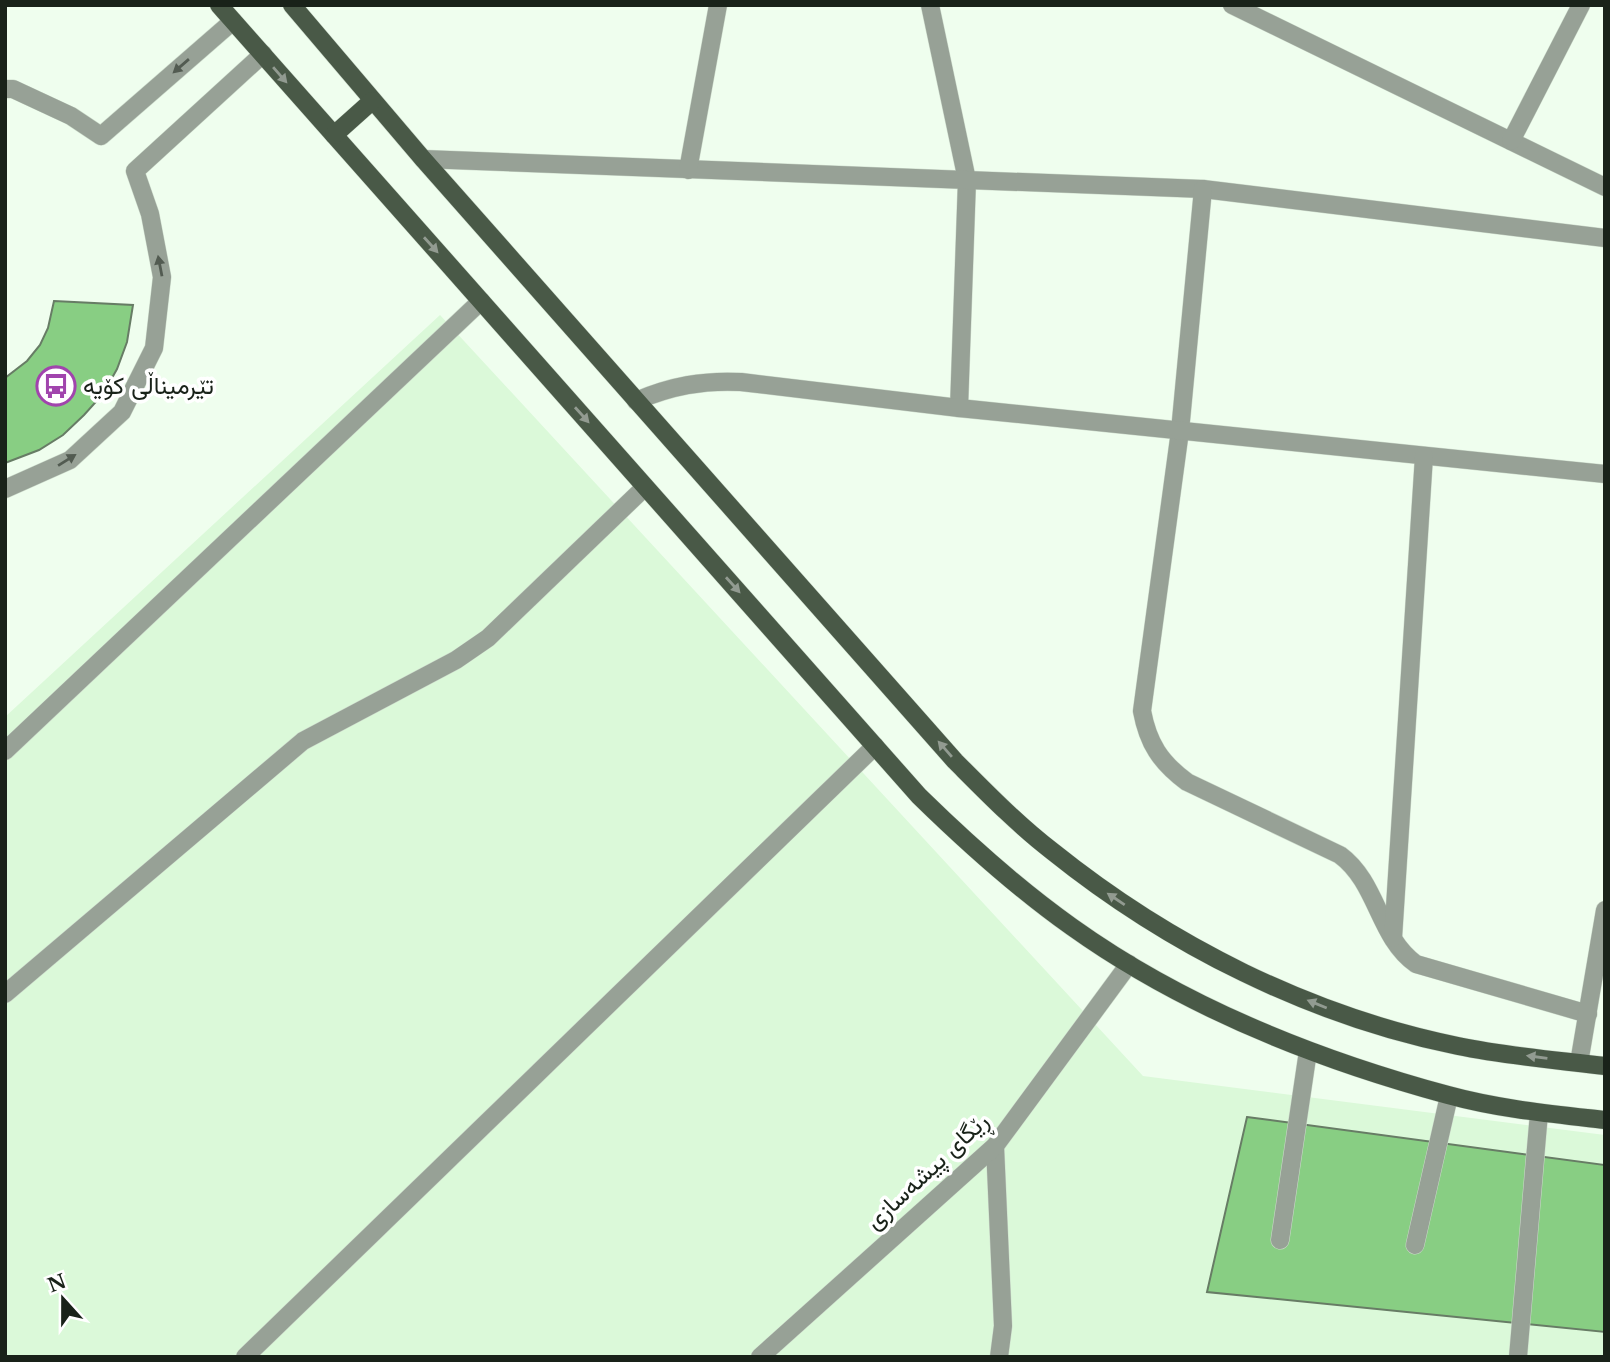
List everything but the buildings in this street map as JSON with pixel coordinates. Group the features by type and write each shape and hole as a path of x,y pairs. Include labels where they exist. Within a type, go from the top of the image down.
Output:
{"main road":[{"path":"219,5 919,796 978,852 1072,928 1129,964 1217,1012 1308,1051 1449,1096 1539,1113 1605,1119"},
{"path":"292,5 423,159 955,761 1040,842 1102,890 1157,926 1214,958 1334,1011 1396,1031 1459,1046 1605,1066"},
{"path":"334,135 372,100"}],"street":[{"path":"688,170 718,5"},
{"path":"930,5 967,180 960,408"},
{"path":"1232,5 1605,187"},
{"path":"1511,141 1581,5"},
{"path":"5,89 13,89 71,116 101,135 233,21"},
{"path":"5,489 70,460 122,412 154,348 162,277 150,214 135,171 263,54"},
{"path":"423,159 1203,189 1605,239"},
{"path":"1203,189 1180,430 1142,711 1146,732 1155,752 1169,769 1187,782 1339,855 1352,864 1362,876 1393,939 1406,958 1427,969 1588,1014"},
{"path":"5,751 481,302"},
{"path":"636,401 661,390 714,381 1605,474"},
{"path":"1393,939 1424,456"},
{"path":"5,994 303,741 456,660 488,638 645,486"},
{"path":"246,1357 875,746"},
{"path":"1579,1063 1605,910"},
{"name":"ڕێگای پیشەسازی","path":"760,1357 995,1146 1129,964"},
{"path":"1280,1240 1308,1051"},
{"path":"1415,1245 1449,1096"},
{"path":"1518,1357 1539,1113"},
{"path":"995,1146 1003,1326 999,1357"}],"shaded area":[{"path":"440,315 1143,1076 1605,1135 1605,1357 5,1357 5,717"}],"place":[{"name":"تێرمیناڵی کۆیە","path":"56,386"}]}
